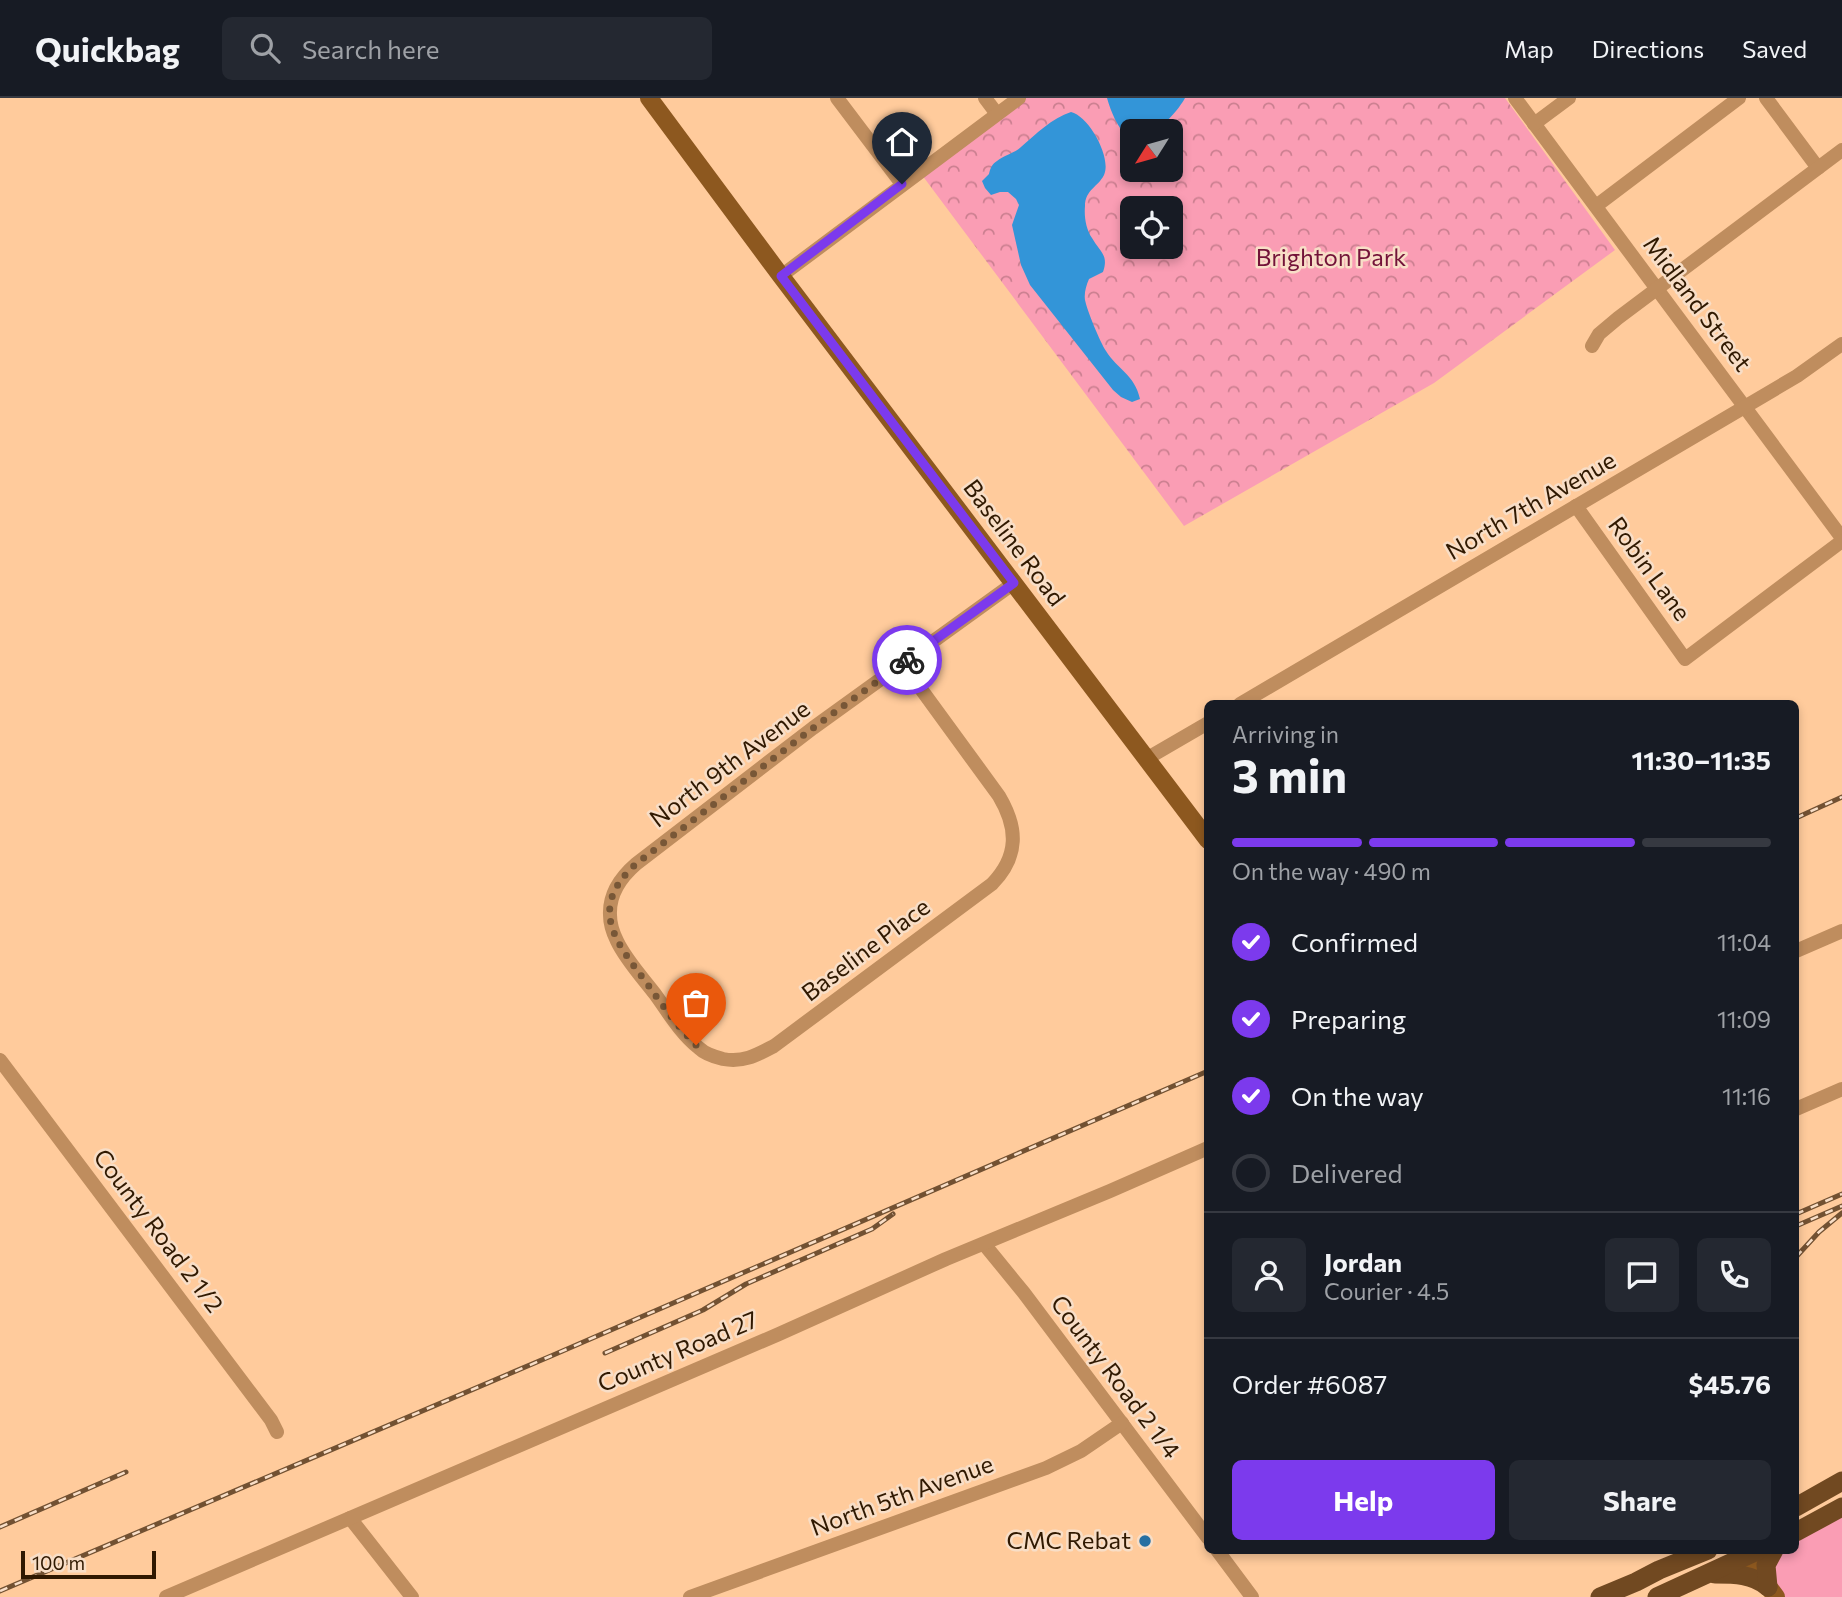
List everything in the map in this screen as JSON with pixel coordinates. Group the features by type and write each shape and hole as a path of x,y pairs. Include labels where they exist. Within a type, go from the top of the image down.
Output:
{"highway":[{"path":"1799,1505 1842,1481"},
{"path":"1799,1530 1842,1507"},
{"path":"1659,1570 1681,1554"},
{"path":"1600,1597 1698,1554"},
{"path":"1657,1597 1747,1554"},
{"path":"1771,1554 1766,1565 1772,1592"},
{"path":"1707,1575 1742,1575 1759,1580 1772,1592"}],"main road":[{"name":"Baseline Road","path":"649,98 1204,835"},
{"path":"1750,1554 1772,1592"}],"street":[{"path":"837,98 902,184"},
{"path":"985,98 997,114"},
{"path":"781,276 1019,98"},
{"name":"Midland Street","path":"1515,98 1842,540"},
{"path":"1534,124 1569,98"},
{"path":"1596,206 1739,98"},
{"path":"1766,98 1818,168"},
{"path":"1592,346 1604,329 1842,150"},
{"name":"North 7th Avenue","path":"1247,700 1797,376 1842,344"},
{"name":"Robin Lane","path":"1576,506 1685,659 1842,540"},
{"name":"North 9th Avenue","path":"615,888 636,864 813,728 1014,583"},
{"name":"Baseline Place","path":"615,888 609,912 611,926 620,947 700,1050 725,1060 739,1060 752,1058 774,1046 992,884 1008,863 1013,848 1012,824 1008,811 902,663"},
{"path":"1146,759 1204,725"},
{"path":"1799,950 1842,931"},
{"name":"County Road 2 1/2","path":"0,1060 277,1432"},
{"path":"1799,1108 1842,1089"},
{"name":"County Road 27","path":"166,1597 1204,1150"},
{"name":"County Road 2 1/4","path":"984,1244 1002,1264 1204,1533"},
{"name":"North 5th Avenue","path":"690,1597 1046,1468 1081,1451 1122,1423"},
{"path":"351,1518 412,1597"},
{"path":"1220,1554 1252,1597"}],"green space":[{"name":"Brighton Park","path":"1018,98 1505,98 1615,250 1434,383 1184,526 919,171"},
{"path":"1842,1507 1842,1597 1776,1597 1774,1554 1799,1554 1799,1531"}],"water":[{"path":"1107,98 1185,98 1168,119 1120,119 1120,128"},
{"path":"1071,112 1078,115 1091,129 1102,149 1106,168 1086,201 1087,227 1105,261 1103,272 1089,279 1085,300 1103,347 1138,391 1140,399 1132,402 1113,390 1030,285 1021,265 1012,225 1019,205 1008,192 991,195 982,181 995,162 1019,149 1051,122"}],"railway":[{"path":"1799,817 1842,797"},
{"path":"0,1591 1204,1073"},
{"path":"1799,1213 1842,1194"},
{"path":"1799,1225 1842,1206"},
{"path":"1799,1254 1842,1213"},
{"path":"605,1353 703,1310 746,1284 872,1229 893,1214"},
{"path":"0,1527 126,1472"}],"way so far":[{"path":"696,1045 615,938 609,912 615,888 636,864 813,728 907,660"}],"place":[{"name":"CMC Rebat","path":"1145,1541"}],"route":[{"path":"902,184 781,276 1014,583 907,660"}]}
